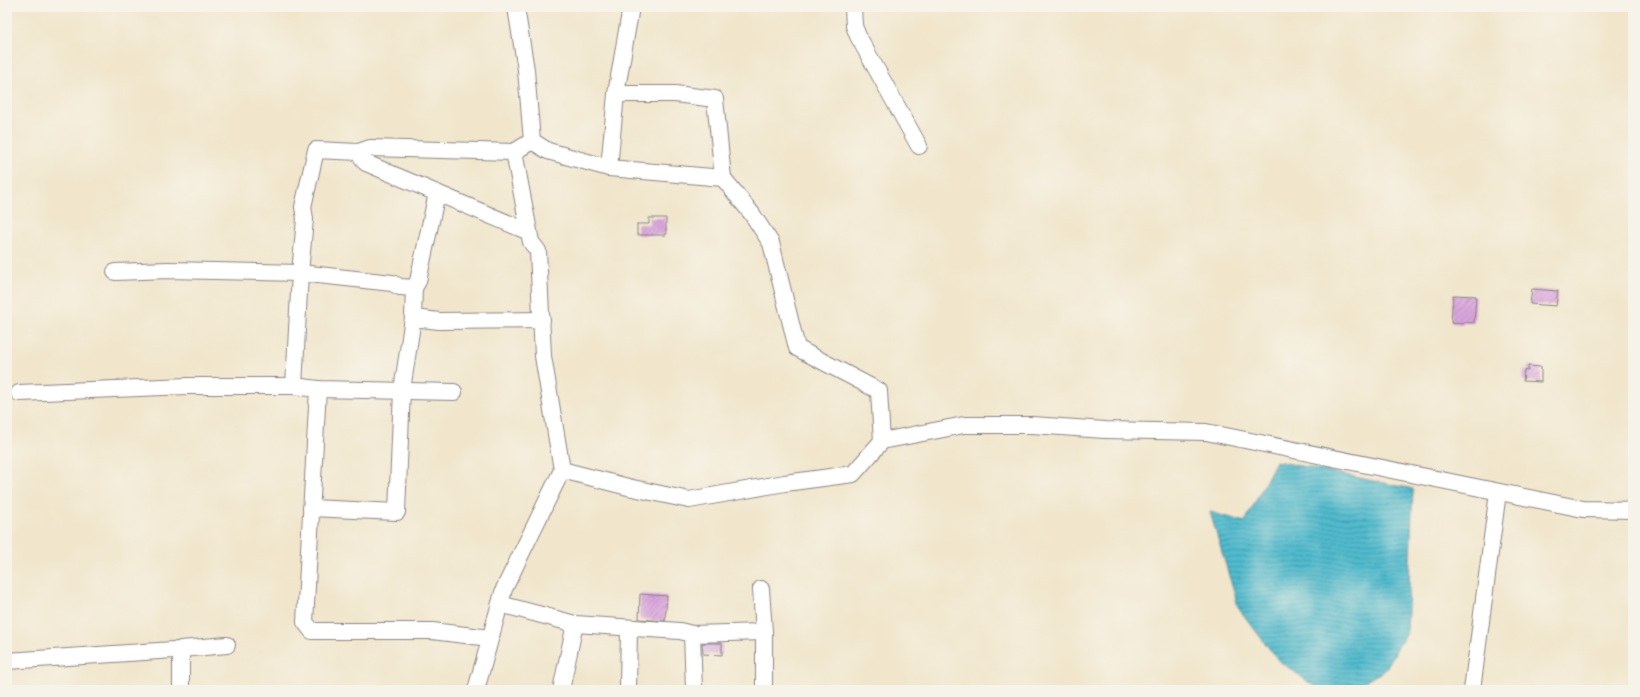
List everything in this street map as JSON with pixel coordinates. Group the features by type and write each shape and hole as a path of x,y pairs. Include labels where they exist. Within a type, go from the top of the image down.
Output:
{"street":[{"path":"516,7 526,70 532,141"},
{"path":"609,168 616,94 631,7"},
{"path":"853,7 854,26 858,36 919,146"},
{"path":"616,94 675,94 715,99 722,178 752,214 771,243 797,348 878,391 882,441"},
{"path":"294,386 300,273 305,219 303,207 316,150 358,152 370,148 514,152 532,141"},
{"path":"532,141 548,151 609,168 722,178"},
{"path":"358,152 366,163 529,232"},
{"path":"476,690 504,590 562,470 543,356 538,251 532,242 529,232 514,152"},
{"path":"311,508 398,512 402,390 413,318 414,288 418,281 437,193"},
{"path":"115,272 168,270 300,273 392,283 400,287 414,288"},
{"path":"413,318 439,321 542,320"},
{"path":"19,393 187,386 294,386 318,389 454,392"},
{"path":"318,389 305,622 312,631 432,631 490,638"},
{"path":"562,470 628,487 689,500 785,483 853,474 882,441 964,425 1032,425 1105,430 1206,432 1583,510 1633,510"},
{"path":"1472,690 1498,492"},
{"path":"761,589 764,632 764,690"},
{"path":"500,604 575,624 680,630 692,634 764,632"},
{"path":"561,690 575,624"},
{"path":"628,690 629,628"},
{"path":"692,634 694,690"},
{"path":"181,690 181,649 227,646"},
{"path":"7,661 174,650"}],"water":[{"path":"1276,461 1413,489 1407,631 1385,670 1350,690 1314,686 1278,660 1239,609 1210,512 1245,522"}],"building":[{"path":"649,218 666,218 666,235 637,235 637,224 649,224"},
{"path":"1532,289 1558,291 1556,306 1530,304"},
{"path":"1453,295 1476,296 1474,323 1451,323"},
{"path":"1528,366 1541,367 1541,382 1523,381 1524,370 1528,371"},
{"path":"640,594 667,596 665,621 639,619"},
{"path":"702,643 722,643 722,655 703,654"}]}
